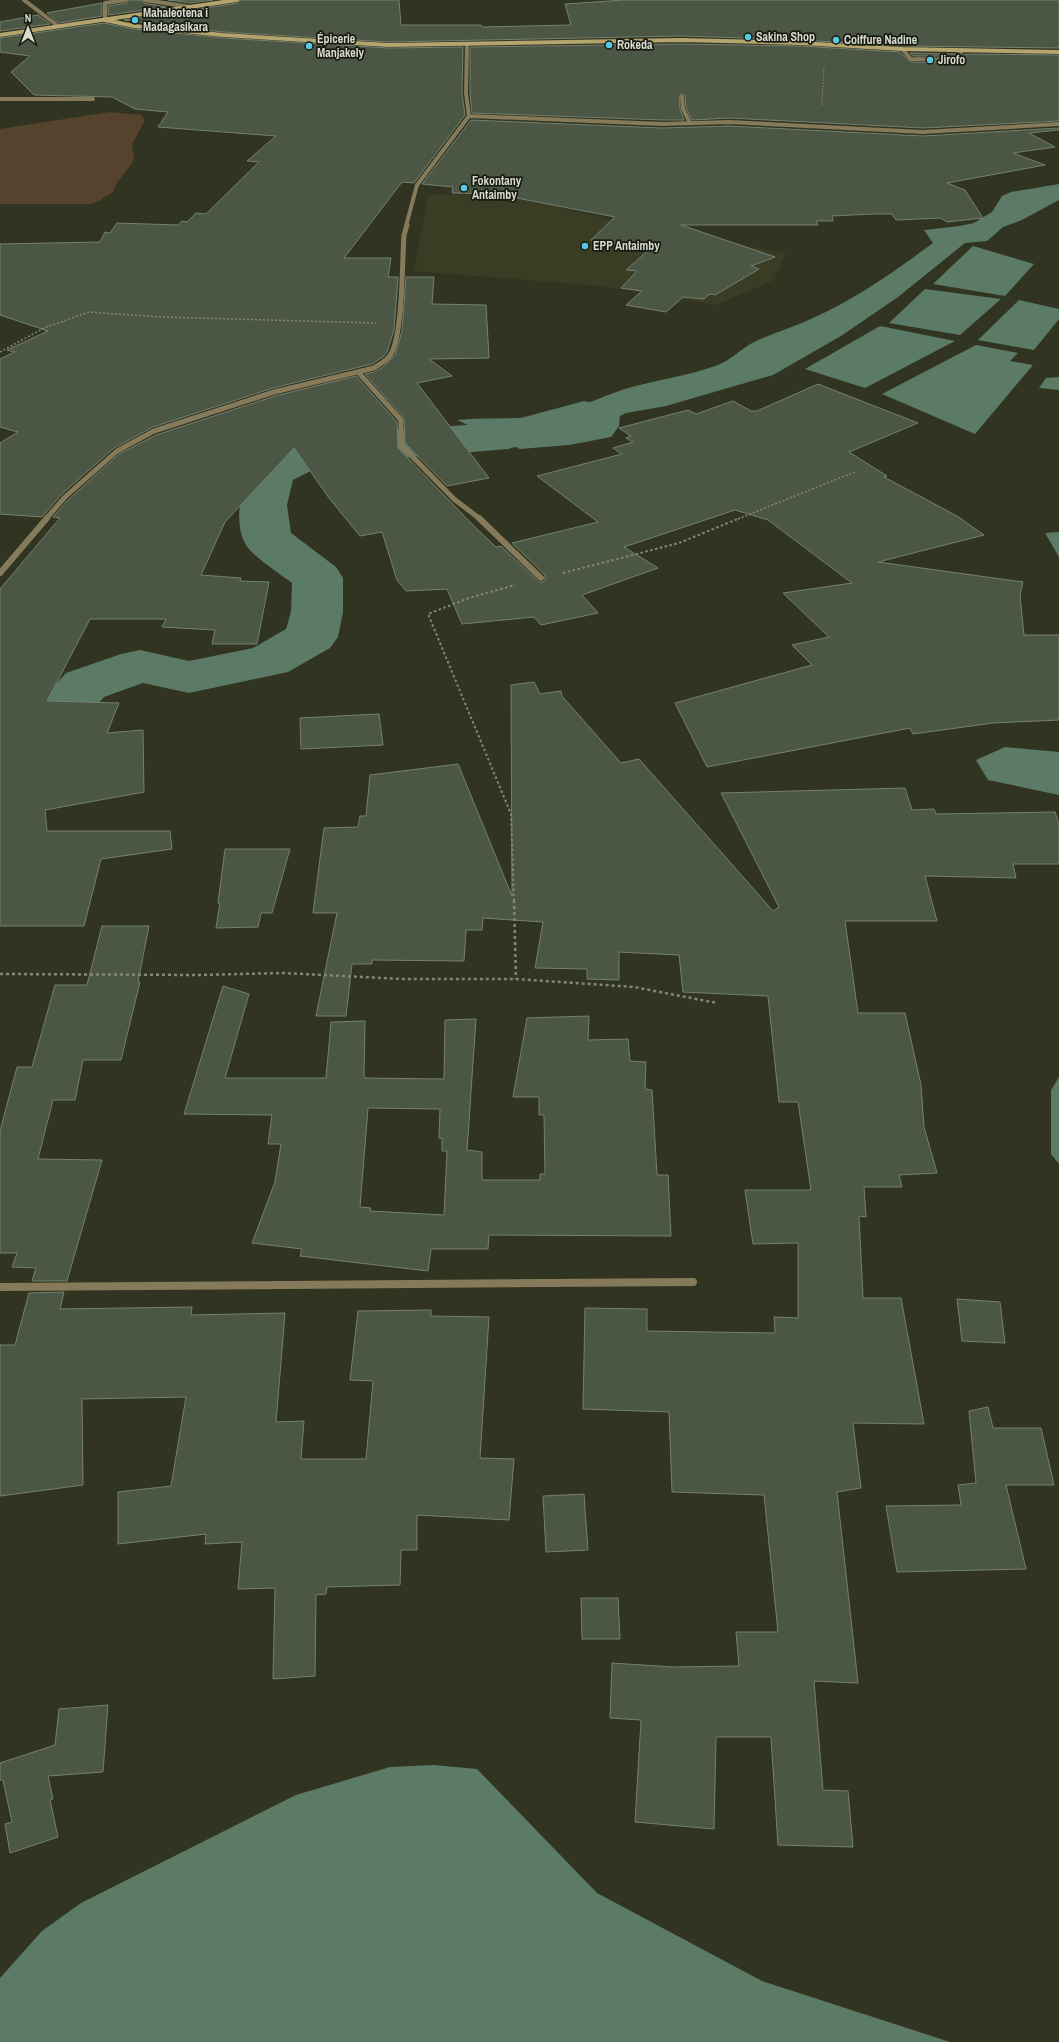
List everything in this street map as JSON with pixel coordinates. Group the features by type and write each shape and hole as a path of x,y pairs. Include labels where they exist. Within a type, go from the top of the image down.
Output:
{"street":[{"path":"24,0 58,26"},
{"path":"105,20 105,3 126,0"},
{"path":"145,0 190,7"},
{"path":"0,35 237,0"},
{"path":"105,20 134,26 320,42 388,45 467,45 681,40 824,44 902,49 1059,52"},
{"path":"0,573 65,497 117,451 154,431 274,392 374,368 384,362 391,354 399,324 404,235 417,185 469,116 466,93 467,45"},
{"path":"902,49 911,59 955,60 963,50"},
{"path":"682,97 683,109 690,123"},
{"path":"0,99 94,99"},
{"path":"469,116 638,124 729,122 922,132 1059,124"},
{"path":"358,372 401,420 401,443 454,499 475,514 541,578"},
{"path":"0,1287 693,1282"}],"path":[{"path":"814,126 822,110 824,44"},
{"path":"0,352 44,328 89,312 162,317 399,324"},
{"path":"516,979 511,814 428,614 469,598 679,543 857,471"},
{"path":"0,974 283,974 403,979 516,979 634,987 717,1003"}],"shaded area":[{"path":"110,112 141,115 145,120 132,144 134,159 118,181 113,192 91,204 0,204 0,129"},
{"path":"1059,184 1059,200 1022,220 1003,227 987,241 965,243 898,297 841,336 773,375 666,406 626,413 620,416 619,426 611,437 569,445 520,449 457,420 523,418 555,414 625,389 718,365 754,342 829,310 875,284 933,243 924,230 974,223 992,212 1002,196 1011,192"},
{"name":"EPP Antaimby","path":"428,194 511,196 624,223 786,253 774,280 716,305 601,286 414,271"},
{"path":"973,246 1034,264 1005,296 933,284"},
{"path":"925,289 1001,299 960,335 889,323"},
{"path":"1019,300 1059,309 1059,319 1034,350 978,340"},
{"path":"880,326 955,341 865,388 805,369"},
{"path":"976,345 1018,353 1010,361 1033,365 975,434 882,394"},
{"path":"1059,377 1059,390 1039,388 1046,378"},
{"path":"1059,532 1059,557 1045,533"},
{"path":"1005,747 1059,752 1059,795 988,780 976,760"},
{"path":"1059,1077 1059,1164 1051,1154 1051,1090"},
{"path":"434,1765 477,1769 597,1893 762,1981 950,2042 0,2042 0,1978 42,1931 81,1903 296,1795 390,1767"}],"building":[{"path":"129,0 142,0 144,3 166,7 108,15 108,6 127,3"},
{"path":"168,0 213,0 190,3"},
{"path":"240,0 399,0 401,25 481,25 482,27 571,25 565,4 624,0 1059,0 1059,48 902,46 800,40 681,36 388,42 223,32 124,20 238,3"},
{"path":"102,3 102,16 59,23 47,13"},
{"path":"38,15 50,24 0,31 0,22"},
{"path":"104,23 134,29 223,38 388,48 463,47 462,93 465,115 414,183 402,182 344,258 391,258 388,277 398,277 394,330 387,352 383,357 372,364 273,388 153,427 114,448 62,494 42,517 0,514 0,443 18,432 0,427 0,359 15,352 7,350 48,331 0,315 0,244 100,242 105,232 110,233 117,223 178,225 182,221 187,222 196,213 206,214 259,162 247,161 276,136 158,127 168,112 135,109 112,97 34,95 11,72 30,56 0,52 0,38"},
{"path":"681,44 800,46 900,52 911,62 955,63 965,54 1059,55 1059,121 923,128 729,118 692,120 686,108 685,95 682,94 679,97 680,109 684,120 472,113 470,93 470,47"},
{"path":"910,53 956,54 953,56 913,56"},
{"path":"471,120 662,128 729,126 923,136 1059,128 1059,130 1029,133 1055,147 1013,153 1045,165 947,183 965,190 983,218 947,222 940,218 896,220 892,214 873,214 832,216 833,221 816,221 818,225 681,225 775,257 751,266 759,269 715,295 710,294 704,299 683,297 666,312 626,305 642,291 621,288 637,271 626,270 651,248 591,240 615,217 496,194 452,193 453,187 422,184"},
{"path":"406,277 434,277 432,304 486,305 489,358 429,359 452,376 417,383 489,478 447,486 405,443 404,418 365,374 375,372 383,367 395,355 402,331"},
{"path":"356,376 397,422 398,448 478,530 496,547 501,546 540,583 545,581 545,575 512,543 598,522 537,476 622,454 613,448 633,442 626,438 631,436 619,428 688,410 696,414 733,401 751,411 757,411 818,384 918,423 849,452 887,476 884,477 957,516 984,535 878,562 1023,582 1020,596 1024,635 1059,635 1059,720 993,723 913,734 910,728 707,767 675,703 812,665 792,645 829,637 783,593 852,583 768,520 735,510 624,547 658,568 582,595 598,613 541,625 534,617 462,624 447,589 406,591 397,580 382,532 360,536 329,498 294,448 225,522 201,575 241,578 240,581 269,582 257,644 212,644 215,630 162,627 166,619 90,619 47,701 119,703 107,733 143,730 144,792 45,810 47,831 170,831 172,849 101,859 84,926 0,926 0,589 60,518 53,517 68,500 119,454 156,435 275,396"},
{"path":"534,682 540,694 561,691 562,696 621,763 639,759 773,911 779,907 721,793 905,788 912,810 934,809 936,814 1055,812 1059,824 1059,864 1013,864 1016,878 925,876 937,921 845,921 858,1013 905,1013 921,1085 924,1127 937,1173 899,1175 902,1187 864,1187 866,1217 859,1216 863,1298 901,1298 924,1424 853,1423 861,1488 837,1492 858,1683 814,1681 823,1790 848,1791 853,1847 778,1845 771,1737 716,1737 714,1829 635,1822 641,1720 610,1718 612,1663 673,1667 739,1666 736,1632 778,1632 764,1495 672,1492 669,1412 583,1409 585,1308 647,1309 647,1331 775,1333 774,1317 798,1318 798,1243 753,1244 745,1190 811,1190 798,1102 779,1102 768,996 683,992 679,955 619,952 619,980 587,979 587,969 535,968 543,922 483,918 482,930 466,930 464,961 372,960 372,964 352,964 346,1016 316,1016 337,913 313,913 324,828 358,827 360,816 366,816 370,775 458,764 512,896 511,685"},
{"path":"379,714 383,745 301,749 300,718"},
{"path":"225,849 290,849 272,913 261,913 258,927 216,928"},
{"path":"102,926 149,926 138,982 140,982 121,1060 83,1060 75,1100 53,1100 38,1159 102,1160 67,1281 32,1281 36,1268 12,1267 17,1253 0,1253 0,1131 17,1067 32,1067 55,985 87,985"},
{"path":"223,986 249,994 225,1078 326,1078 331,1022 365,1021 364,1078 444,1079 445,1020 476,1019 467,1150 482,1152 482,1180 540,1180 540,1174 545,1174 544,1115 539,1115 539,1097 513,1097 527,1018 589,1016 588,1040 628,1039 630,1061 646,1062 645,1089 652,1090 657,1175 668,1175 671,1236 489,1235 488,1249 431,1249 428,1271 300,1256 302,1249 252,1243 275,1182 281,1144 268,1144 272,1115 184,1114","holes":["368,1108 440,1109 439,1138 442,1138 442,1151 447,1151 444,1215 370,1211 371,1208 360,1207"]},
{"path":"64,1292 60,1309 192,1307 191,1315 285,1313 276,1422 304,1421 301,1459 366,1459 373,1381 350,1380 358,1311 431,1310 431,1316 489,1317 480,1458 514,1459 509,1520 417,1515 417,1550 401,1550 400,1585 327,1587 326,1594 316,1595 315,1676 273,1679 275,1588 238,1589 242,1542 205,1544 206,1534 118,1544 118,1492 171,1486 186,1397 82,1399 83,1485 0,1496 0,1345 15,1345 29,1293"},
{"path":"957,1299 1000,1302 1005,1343 962,1341"},
{"path":"988,1407 993,1428 1041,1428 1054,1485 1006,1485 1026,1569 897,1572 886,1506 961,1505 958,1485 976,1483 969,1411"},
{"path":"584,1494 588,1550 546,1552 543,1496"},
{"path":"581,1598 618,1598 620,1639 582,1639"},
{"path":"108,1705 103,1772 48,1776 53,1799 50,1800 58,1837 10,1853 5,1824 12,1822 3,1780 0,1780 0,1763 55,1745 59,1709"}],"waterway":[{"path":"0,711 9,710 33,718 65,708 85,685 140,666 189,677 269,661 311,637 317,612 318,578 267,539 263,505 271,473 337,440 399,444 508,435 584,414"}],"place":[{"name":"Mahaleotena i Madagasikara","path":"135,20"},
{"name":"Sakina Shop","path":"748,37"},
{"name":"Coiffure Nadine","path":"836,40"},
{"name":"Rokeda","path":"609,45"},
{"name":"Épicerie Manjakely","path":"309,46"},
{"name":"Jirofo","path":"930,60"},
{"name":"Fokontany Antaimby","path":"464,188"},
{"name":"EPP Antaimby","path":"585,246"}]}
